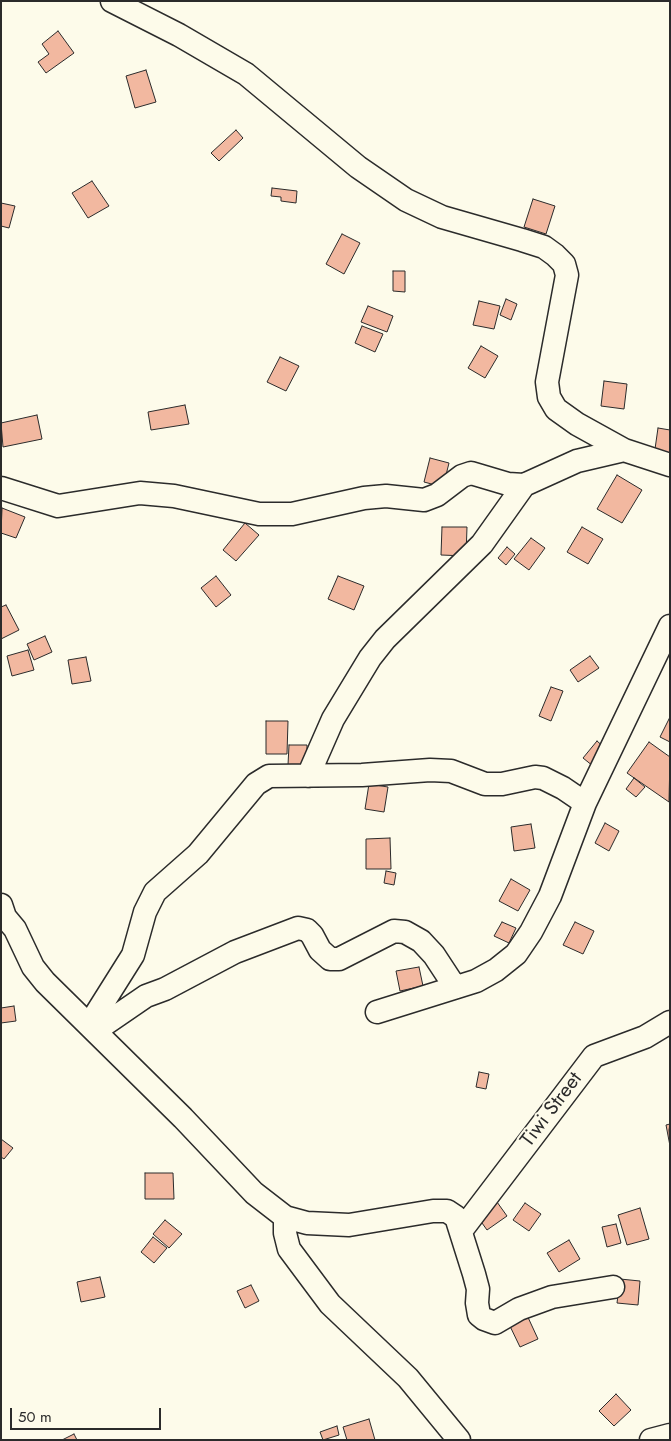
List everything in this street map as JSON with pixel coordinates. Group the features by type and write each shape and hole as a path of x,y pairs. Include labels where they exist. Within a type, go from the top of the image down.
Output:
{"street":[{"path":"112,1 179,35 246,74 358,167 406,200 442,217 544,247 555,255 564,264 567,275 547,382 549,397 556,409 577,424 624,450 670,465"},
{"path":"1,488 58,506 140,494 174,496 259,514 292,514 364,498 386,496 424,500 437,495 462,476 471,474 485,476 508,484 524,485 577,461 624,450"},
{"path":"308,776 333,719 370,658 385,639 482,544 524,485"},
{"path":"377,1012 476,981 496,970 516,954 550,896 585,803 670,626"},
{"path":"92,1028 133,955 145,912 155,892 198,854 256,784 270,776 283,774 308,776 451,771 485,784 502,784 535,777 543,778 564,788 585,803"},
{"path":"1,905 5,917 15,929 33,967 183,1118 254,1193 285,1217 307,1223 337,1226 433,1211 447,1211 456,1217 461,1231 478,1289 476,1303 479,1315 495,1323 519,1309 552,1297 613,1286"},
{"path":"92,1028 146,996 165,989 235,952 298,928 307,930 320,950 330,959 339,959 394,931 405,932 421,941 428,948 455,987"},
{"name":"Tiwi Street","path":"461,1231 594,1056 645,1037 670,1022"},
{"path":"285,1217 285,1233 289,1248 330,1304 408,1378 458,1440"},
{"path":"650,1440 670,1435"}],"building":[{"path":"58,31 74,53 46,73 38,62 49,54 42,44"},
{"path":"146,70 156,102 135,108 126,76"},
{"path":"236,130 243,138 219,161 211,153"},
{"path":"92,181 109,206 88,218 72,193"},
{"path":"272,188 297,191 296,203 281,201 281,197 271,196"},
{"path":"533,199 555,206 546,234 524,227"},
{"path":"1,203 15,206 9,228 1,226"},
{"path":"342,234 360,243 344,274 326,264"},
{"path":"393,271 405,271 405,292 393,291"},
{"path":"506,299 517,304 511,320 500,315"},
{"path":"479,301 500,306 494,329 473,325"},
{"path":"368,306 393,316 387,332 361,322"},
{"path":"362,326 383,334 375,352 355,343"},
{"path":"481,346 498,356 485,378 468,368"},
{"path":"280,357 299,366 286,391 267,382"},
{"path":"604,381 627,384 624,409 601,406"},
{"path":"185,405 189,424 151,430 148,412"},
{"path":"37,415 42,439 3,447 1,423"},
{"path":"658,428 670,430 670,459 654,456"},
{"path":"430,458 449,463 443,487 424,482"},
{"path":"617,475 642,490 622,523 597,509"},
{"path":"2,508 25,517 16,538 1,533"},
{"path":"245,523 259,535 236,561 223,550"},
{"path":"442,527 467,527 466,556 441,555"},
{"path":"582,527 603,539 588,564 567,552"},
{"path":"531,538 545,548 529,570 514,559"},
{"path":"507,547 515,554 506,565 498,558"},
{"path":"216,576 231,595 216,607 201,588"},
{"path":"338,576 364,586 354,610 328,599"},
{"path":"6,605 19,630 1,639 1,607"},
{"path":"45,636 52,652 34,660 27,644"},
{"path":"28,650 34,670 12,676 7,656"},
{"path":"590,656 599,668 578,682 570,670"},
{"path":"86,657 91,681 72,684 68,660"},
{"path":"551,687 563,691 551,721 539,716"},
{"path":"670,719 670,742 660,737"},
{"path":"266,721 288,721 287,754 266,754"},
{"path":"597,741 606,749 593,766 583,758"},
{"path":"649,742 670,757 669,802 627,773"},
{"path":"289,745 307,745 307,766 288,765"},
{"path":"634,778 645,787 636,797 626,789"},
{"path":"369,784 388,787 384,812 365,809"},
{"path":"605,823 619,831 609,851 595,843"},
{"path":"531,824 535,848 514,851 511,827"},
{"path":"390,838 391,869 366,869 366,839"},
{"path":"386,871 396,873 394,885 384,883"},
{"path":"511,879 530,890 518,911 499,901"},
{"path":"502,922 516,928 509,943 494,936"},
{"path":"575,922 594,931 583,954 563,945"},
{"path":"419,967 423,986 400,991 396,971"},
{"path":"14,1006 16,1021 1,1023 1,1008"},
{"path":"479,1072 489,1074 486,1089 476,1087"},
{"path":"670,1124 669,1130 670,1146 666,1125"},
{"path":"1,1139 13,1148 4,1159 1,1157"},
{"path":"145,1173 173,1173 174,1199 145,1199"},
{"path":"497,1202 507,1216 487,1230 477,1216"},
{"path":"525,1203 541,1214 529,1231 513,1220"},
{"path":"640,1208 649,1239 627,1245 618,1215"},
{"path":"165,1220 182,1234 169,1248 153,1234"},
{"path":"616,1224 621,1243 607,1247 602,1227"},
{"path":"153,1237 167,1248 154,1263 141,1252"},
{"path":"569,1240 580,1259 559,1272 547,1253"},
{"path":"100,1277 105,1297 81,1302 77,1282"},
{"path":"620,1279 640,1281 638,1305 617,1303"},
{"path":"251,1285 259,1301 245,1308 237,1291"},
{"path":"526,1313 538,1339 520,1347 508,1322"},
{"path":"616,1394 631,1410 614,1426 599,1411"},
{"path":"369,1419 375,1440 347,1440 343,1427"},
{"path":"337,1426 339,1435 323,1440 320,1432"},
{"path":"74,1434 77,1440 62,1440"}]}
